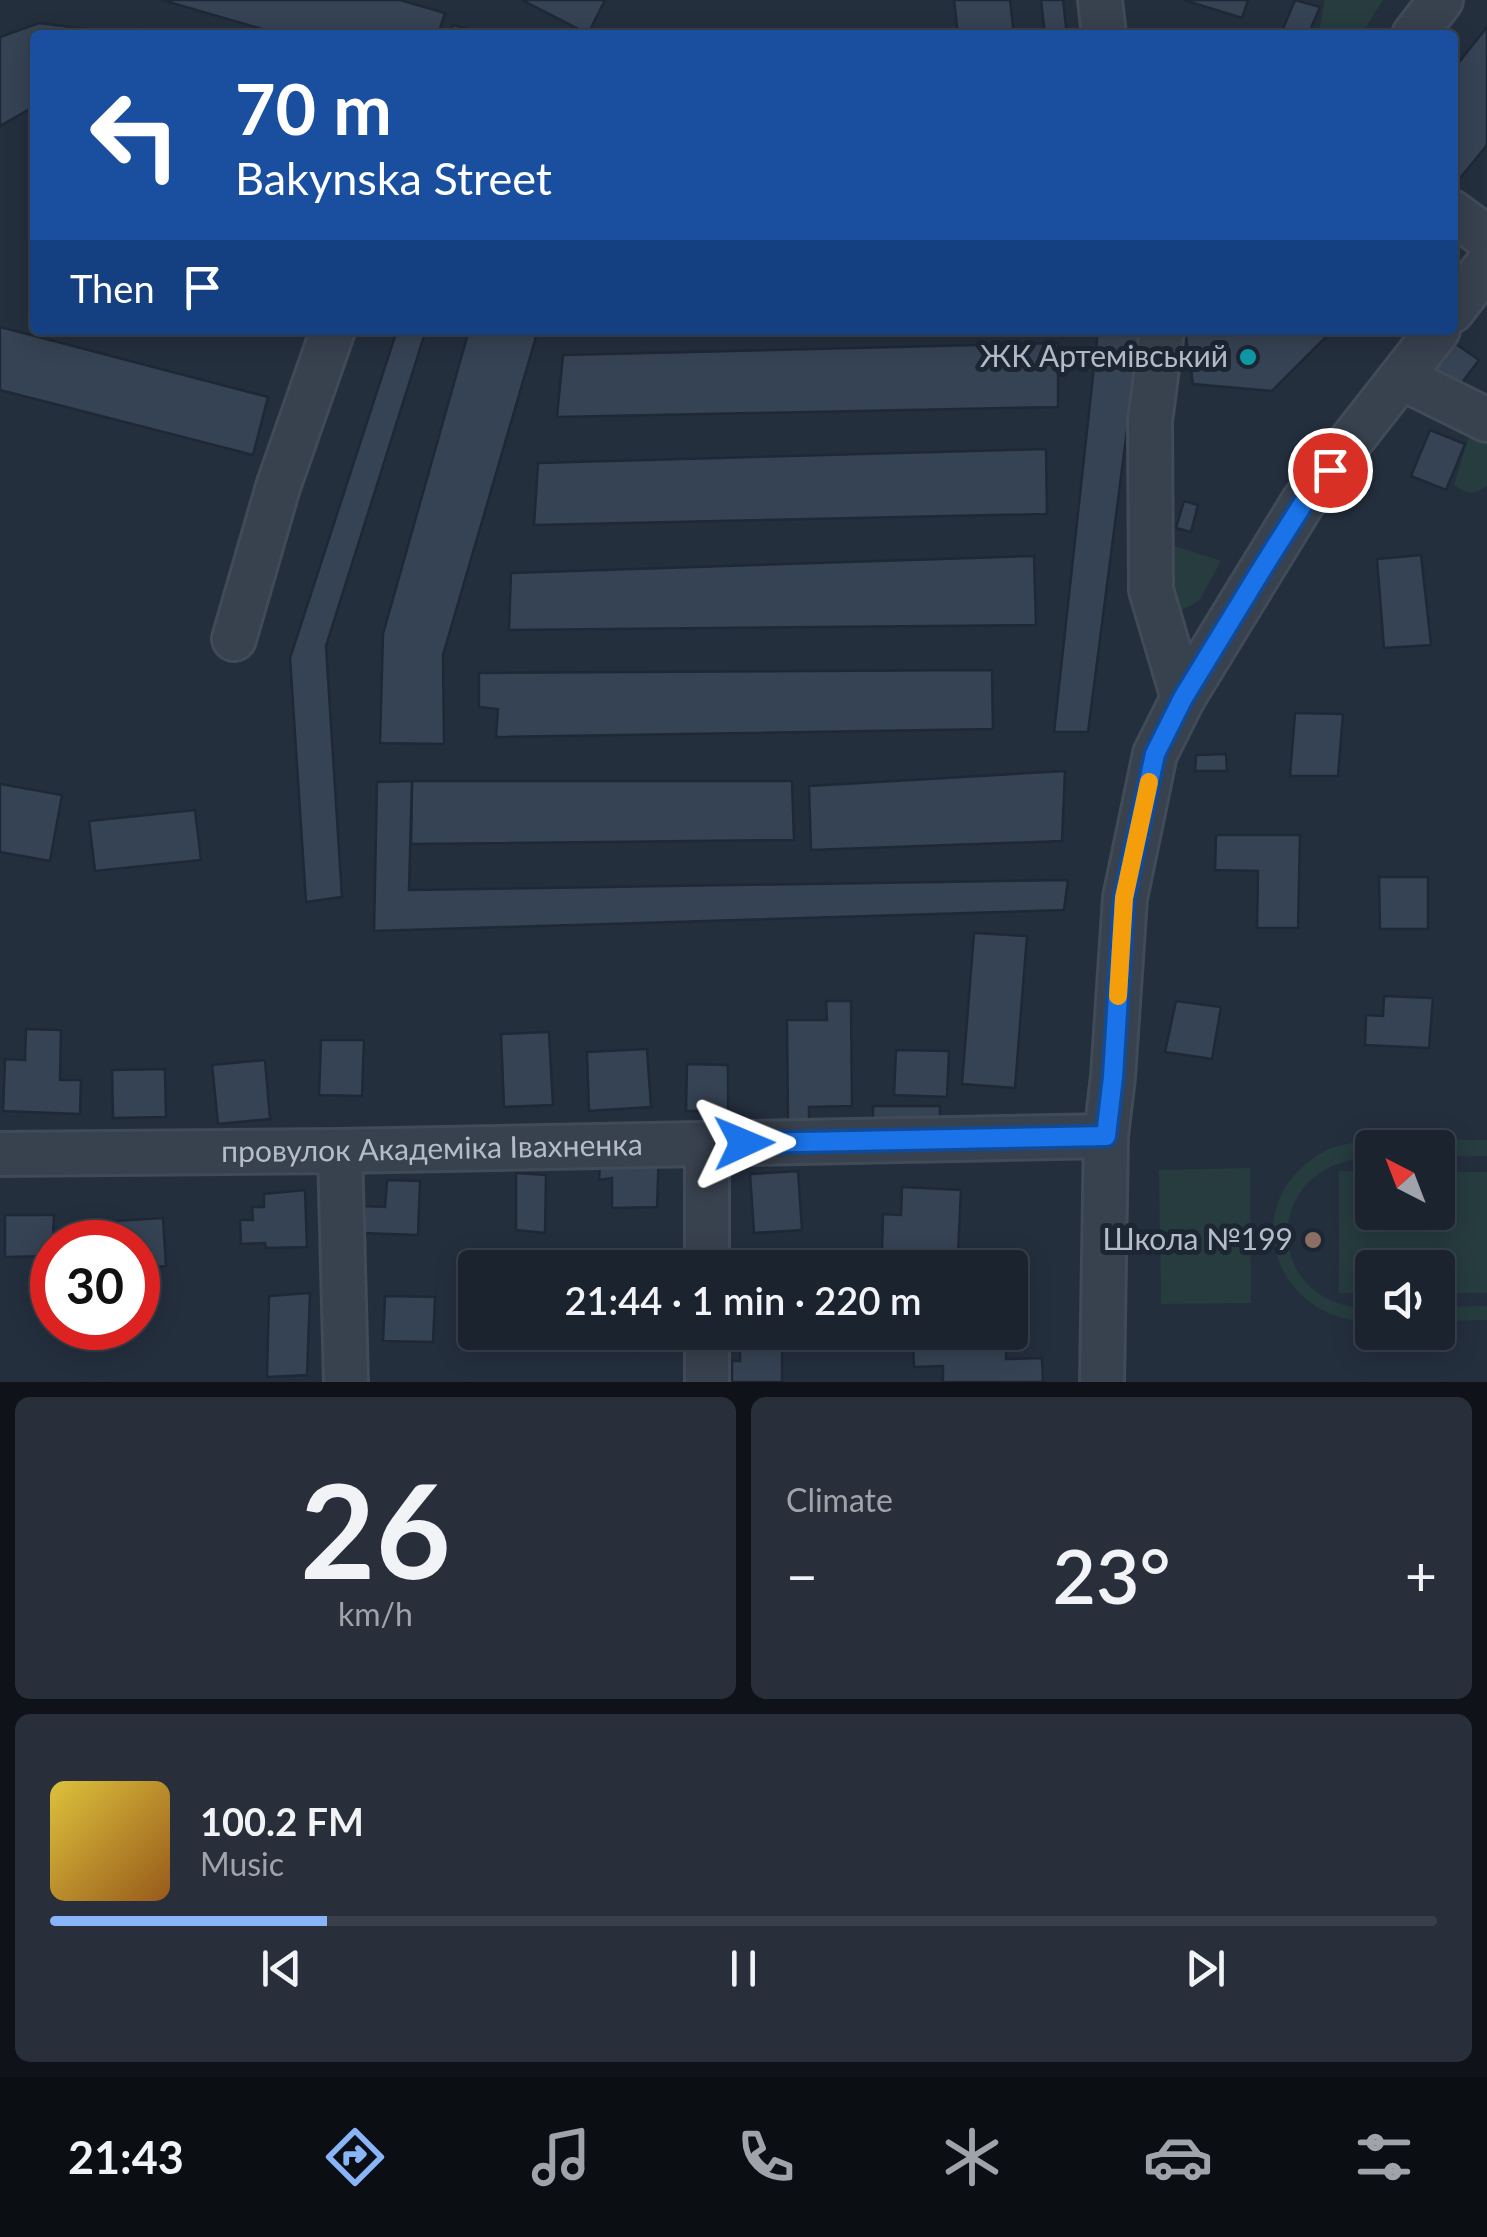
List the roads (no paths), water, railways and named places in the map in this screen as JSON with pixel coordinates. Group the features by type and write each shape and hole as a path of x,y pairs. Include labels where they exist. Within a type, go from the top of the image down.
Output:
{"street":[{"path":"1100,0 1103,30"},
{"path":"1418,30 1442,0"},
{"path":"1458,216 1487,238"},
{"path":"1458,303 1487,265"},
{"path":"234,640 278,487 332,335"},
{"path":"1161,335 1150,421 1151,590 1183,698"},
{"path":"1102,1382 1106,1136 1124,898 1155,754 1183,698 1304,502 1434,335"},
{"path":"1402,378 1487,420"},
{"name":"провулок Академіка Івахненка","path":"0,1154 1106,1136"},
{"path":"707,1144 707,1250"},
{"path":"340,1151 346,1382"},
{"path":"707,1350 707,1382"}],"place":[{"name":"ЖК Артемівський","path":"1248,357"},
{"name":"Школа №199","path":"1313,1240"}]}
